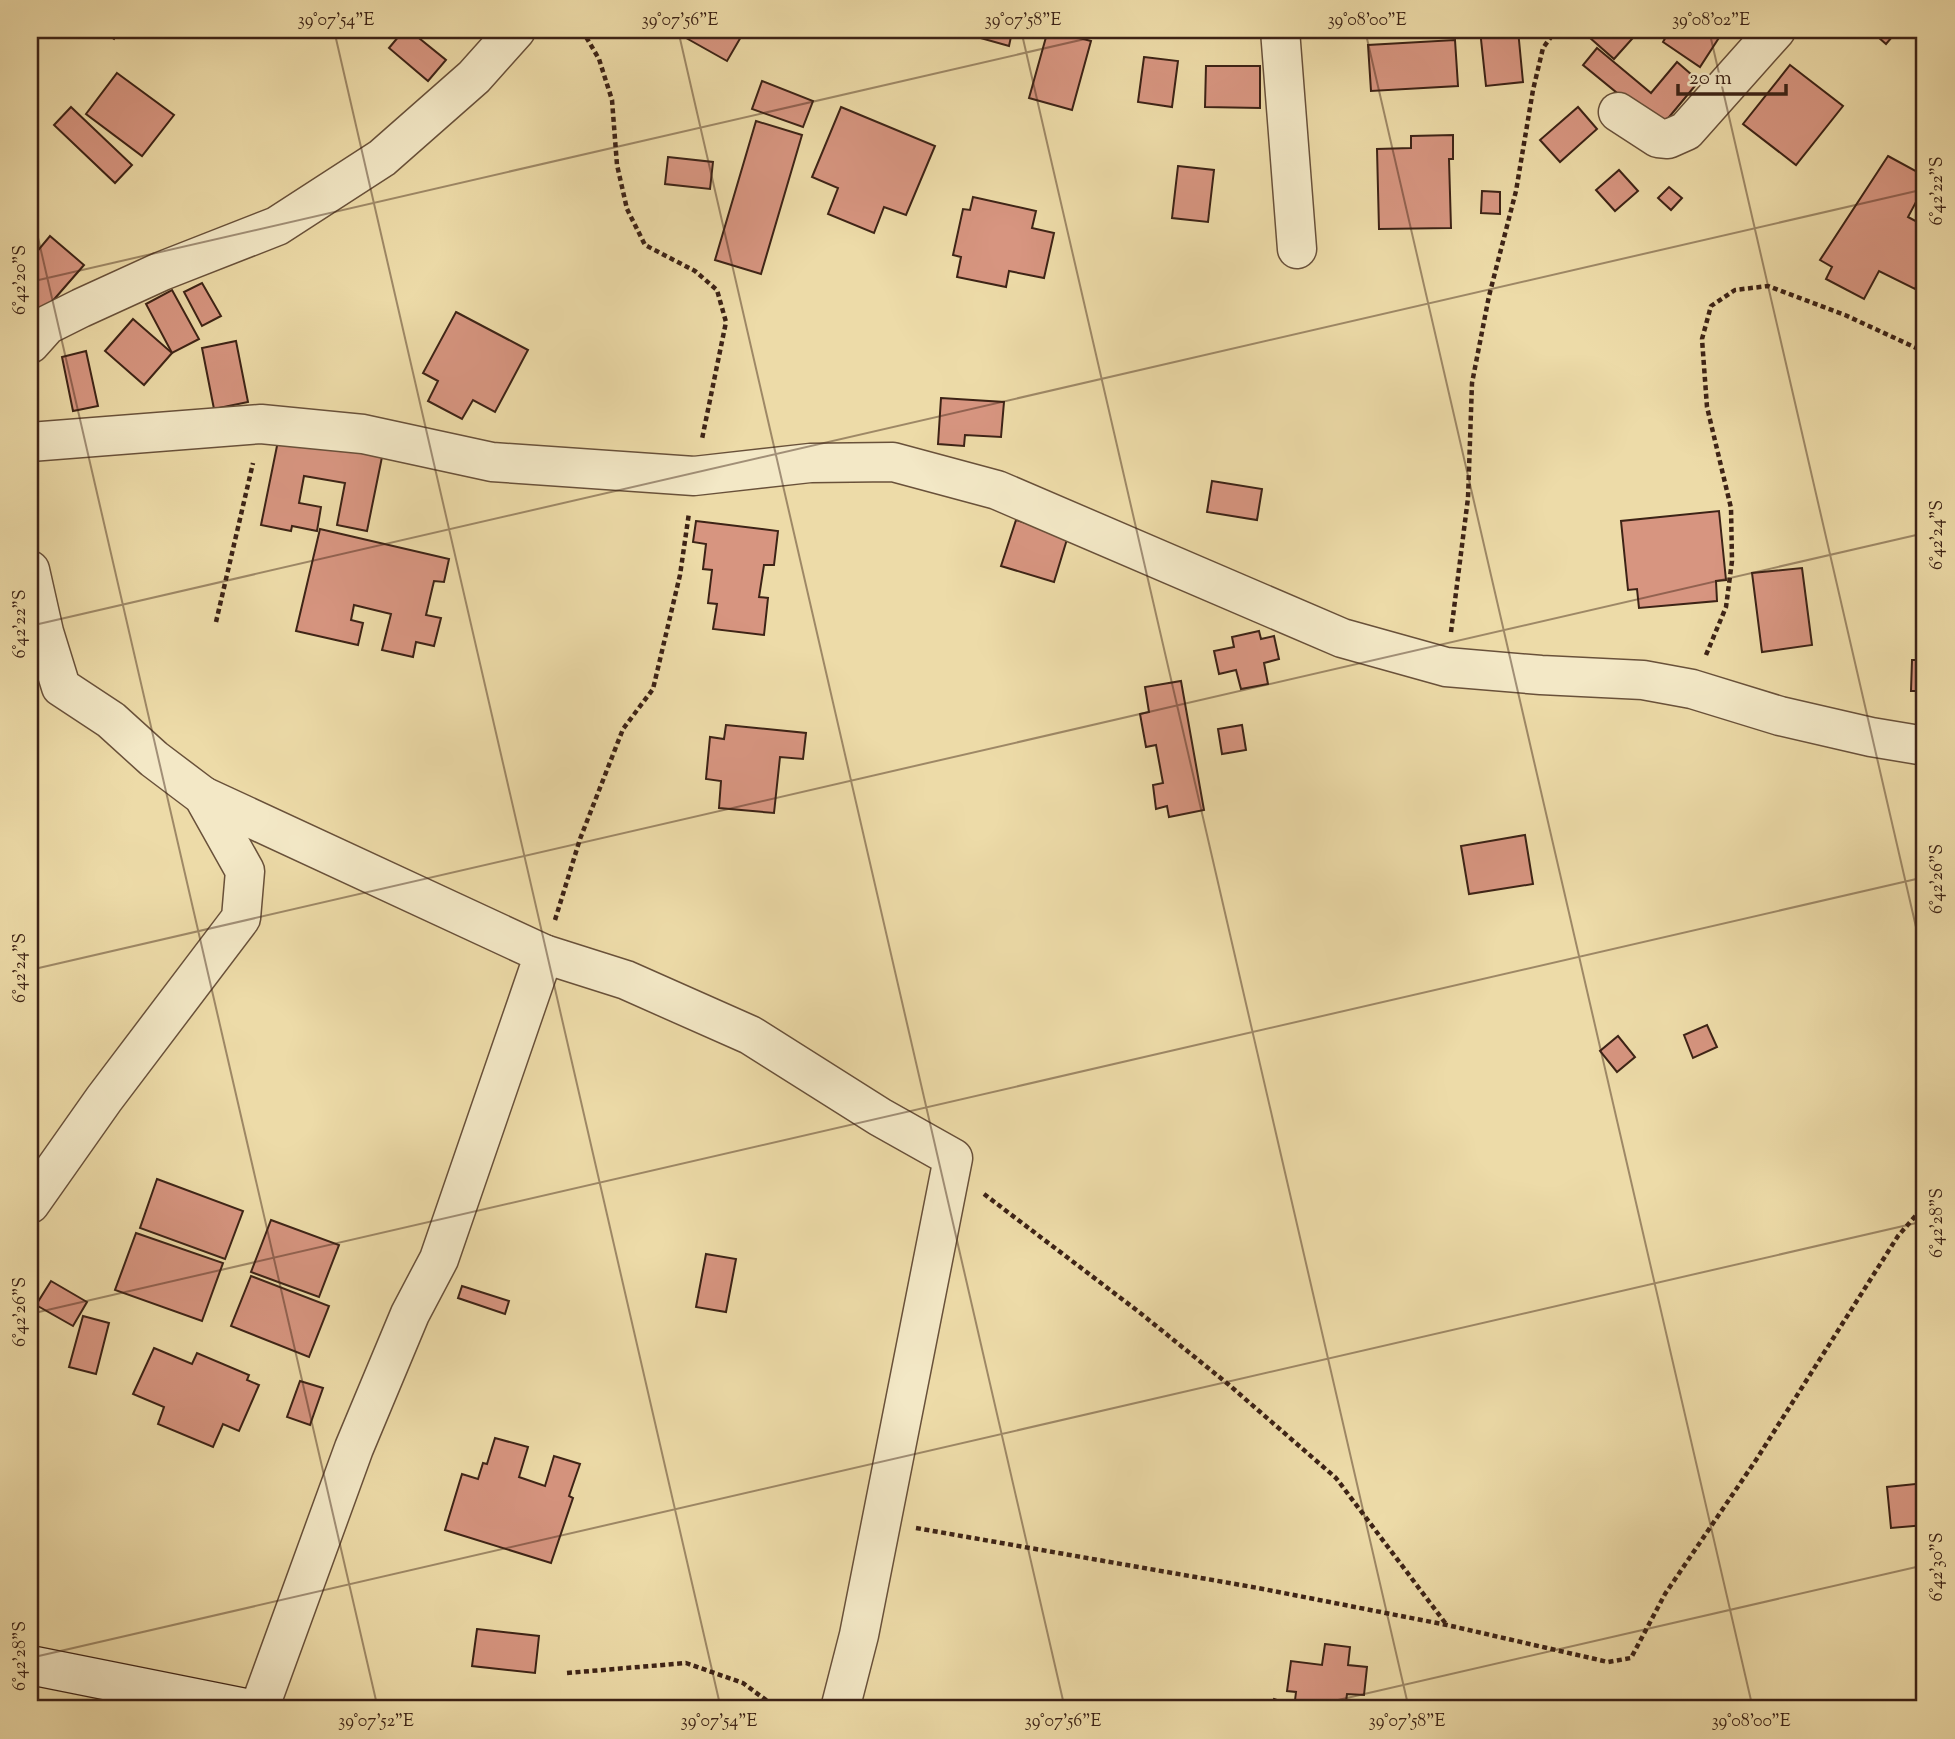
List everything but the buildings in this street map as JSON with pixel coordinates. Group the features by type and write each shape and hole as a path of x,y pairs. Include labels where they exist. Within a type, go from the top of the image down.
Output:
{"street":[{"path":"30,344 47,325 81,308 162,271 277,226 382,158 474,77 516,30"},
{"path":"1280,30 1297,249"},
{"path":"1618,112 1658,138 1668,139 1686,131 1776,30"},
{"path":"30,442 261,424 363,434 492,462 694,476 810,463 893,462 997,490 1342,639 1446,667 1643,680 1692,689 1780,716 1871,737 1925,746"},
{"path":"30,570 44,632 61,687 111,720 154,759 203,796 544,954 626,980 750,1035 880,1117 953,1158 859,1635 841,1709"},
{"path":"30,1204 104,1099 241,918 245,871 203,796"},
{"path":"259,1709 354,1448 410,1314 439,1259 544,954"},
{"path":"30,1665 250,1709"}],"path":[{"path":"544,954 580,839 624,729 653,689 680,575 694,476 726,322 716,290 695,271 645,245 627,209 617,165 612,100 599,59 582,30"},
{"path":"1446,667 1468,498 1472,383 1489,296 1516,191 1532,90 1543,48 1556,30"},
{"path":"1692,689 1726,607 1732,561 1731,508 1707,407 1702,340 1710,306 1735,290 1768,286 1845,315 1925,352"},
{"path":"216,622 243,515 261,424"},
{"path":"953,1158 964,1178 1139,1312 1228,1384 1336,1478 1447,1625"},
{"path":"881,1522 1258,1588 1447,1625 1608,1662 1631,1658 1665,1594 1756,1461 1898,1236 1925,1205"},
{"path":"567,1673 686,1663 744,1683 778,1709"}]}
